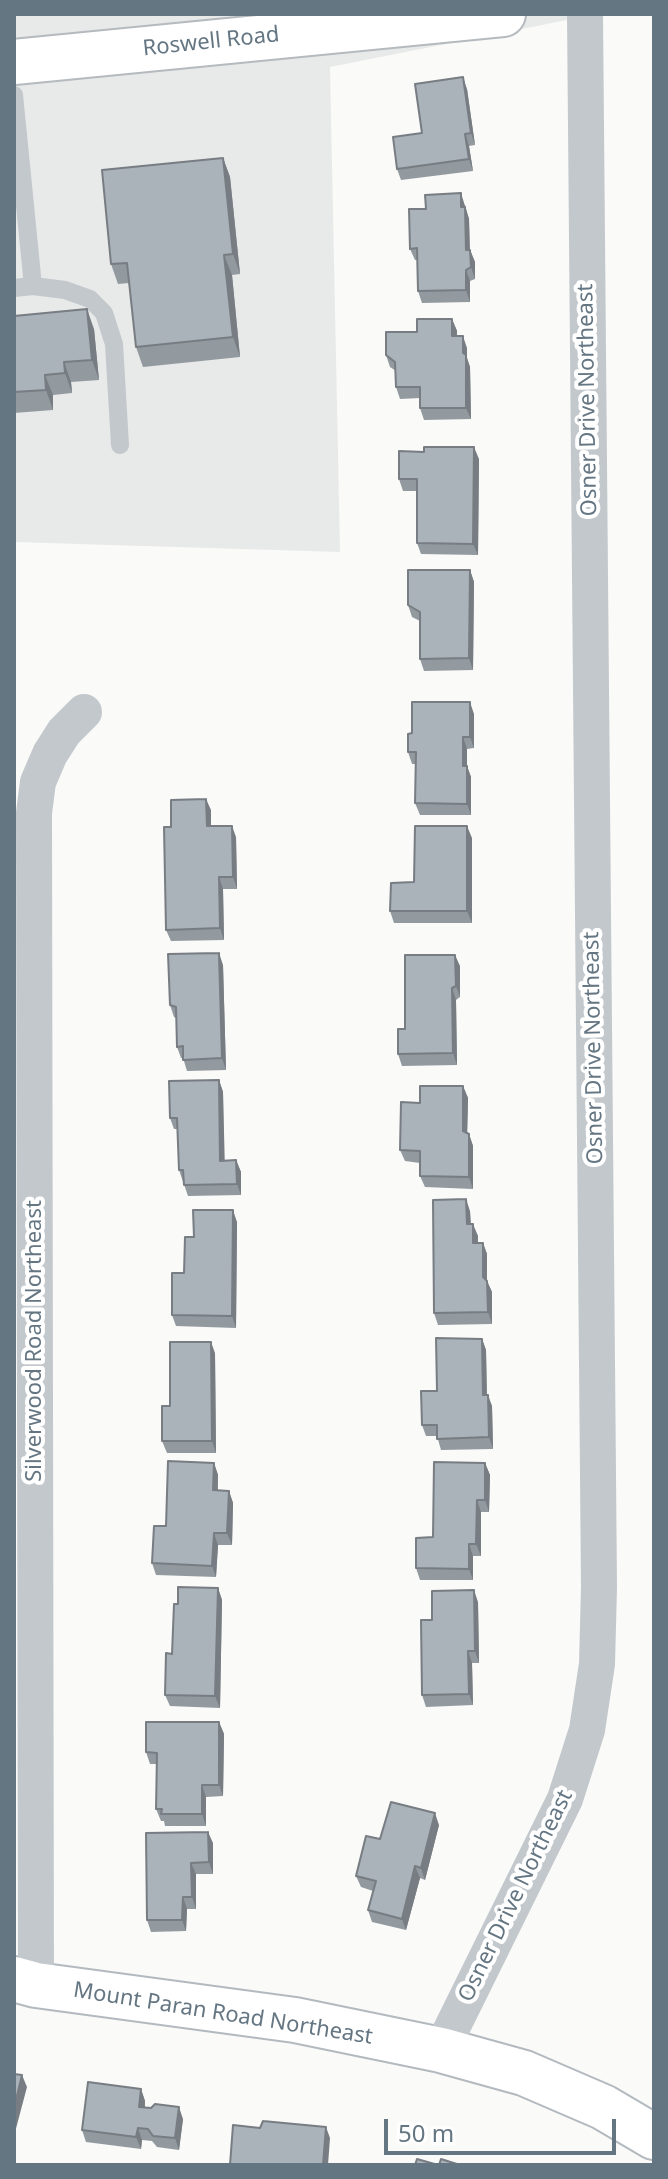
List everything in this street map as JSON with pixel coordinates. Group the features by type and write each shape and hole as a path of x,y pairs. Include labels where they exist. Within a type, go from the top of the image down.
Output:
{"main road":[{"name":"Roswell Road","path":"14,62 287,24 503,14"},
{"name":"Mount Paran Road Northeast","path":"25,1982 295,2020 441,2050 524,2073 603,2107 654,2137"}],"street":[{"name":"Osner Drive Northeast","path":"441,2050 565,1799 587,1730 597,1664 599,1587 585,14"},
{"name":"Silverwood Road Northeast","path":"25,1982 34,813 38,782 50,754 64,732 84,712"}],"lane":[{"path":"14,95 23,287 65,290 90,299 104,313 114,344 120,445"}],"shaded area":[{"path":"14,14 587,14 330,67 340,552 14,542"}],"building":[{"path":"463,77 471,133 465,134 469,159 397,169 393,137 422,133 415,84"},
{"path":"223,158 233,254 224,255 233,337 136,347 127,263 111,264 102,170"},
{"path":"461,193 461,207 465,207 466,250 470,250 471,267 466,270 466,290 418,291 417,248 410,249 409,209 426,209 425,195"},
{"path":"87,309 92,360 64,362 65,373 45,375 46,390 14,392 14,316"},
{"path":"417,319 452,319 452,336 463,336 466,408 420,408 420,387 396,387 395,362 386,355 386,332 417,332"},
{"path":"424,447 474,447 473,544 417,543 417,479 399,479 399,451 424,452"},
{"path":"408,570 470,570 469,658 420,659 420,612 408,605"},
{"path":"412,702 470,702 470,737 463,737 467,804 415,803 416,752 408,752 408,734 412,733"},
{"path":"206,799 207,826 232,826 233,877 219,877 220,928 166,930 164,827 171,827 171,800"},
{"path":"415,826 467,826 467,911 390,911 391,883 414,882"},
{"path":"219,953 222,1058 183,1060 183,1046 177,1047 176,1007 170,1005 168,954"},
{"path":"405,955 455,955 453,1053 398,1054 398,1029 405,1029"},
{"path":"219,1080 220,1161 236,1160 237,1184 184,1185 183,1170 179,1170 177,1118 170,1118 169,1081"},
{"path":"420,1086 463,1086 463,1131 469,1134 469,1177 420,1176 420,1151 400,1150 401,1102 420,1103"},
{"path":"466,1199 467,1224 473,1224 473,1243 483,1243 483,1277 487,1281 488,1312 434,1313 433,1200"},
{"path":"193,1210 233,1210 232,1316 172,1315 172,1273 184,1273 185,1237 194,1237"},
{"path":"436,1338 482,1339 483,1395 488,1395 489,1437 437,1439 437,1425 422,1425 421,1391 437,1391"},
{"path":"170,1342 211,1342 212,1441 162,1441 162,1406 170,1406"},
{"path":"168,1461 214,1463 213,1490 229,1491 227,1533 214,1533 212,1566 152,1563 154,1526 166,1526"},
{"path":"434,1462 485,1463 485,1500 477,1500 476,1544 469,1544 469,1569 416,1568 416,1538 433,1537"},
{"path":"178,1587 218,1588 215,1696 165,1695 166,1653 172,1654 174,1604 178,1604"},
{"path":"474,1590 475,1651 468,1651 469,1694 422,1695 421,1620 432,1620 432,1591"},
{"path":"146,1722 219,1722 219,1785 202,1785 202,1814 161,1814 162,1809 156,1809 157,1753 146,1752"},
{"path":"391,1802 435,1813 421,1868 415,1866 402,1919 368,1910 376,1881 356,1876 366,1836 380,1839"},
{"path":"208,1832 209,1862 191,1863 192,1897 183,1897 182,1920 147,1920 146,1833"},
{"path":"14,2074 22,2075 14,2108"},
{"path":"88,2082 141,2089 139,2107 151,2108 155,2104 179,2107 175,2138 153,2136 148,2129 138,2128 136,2137 82,2130"},
{"path":"263,2121 326,2127 323,2165 230,2165 233,2125 260,2128"},
{"path":"417,2159 438,2165 415,2165"},
{"path":"441,2159 460,2165 439,2165"}]}
